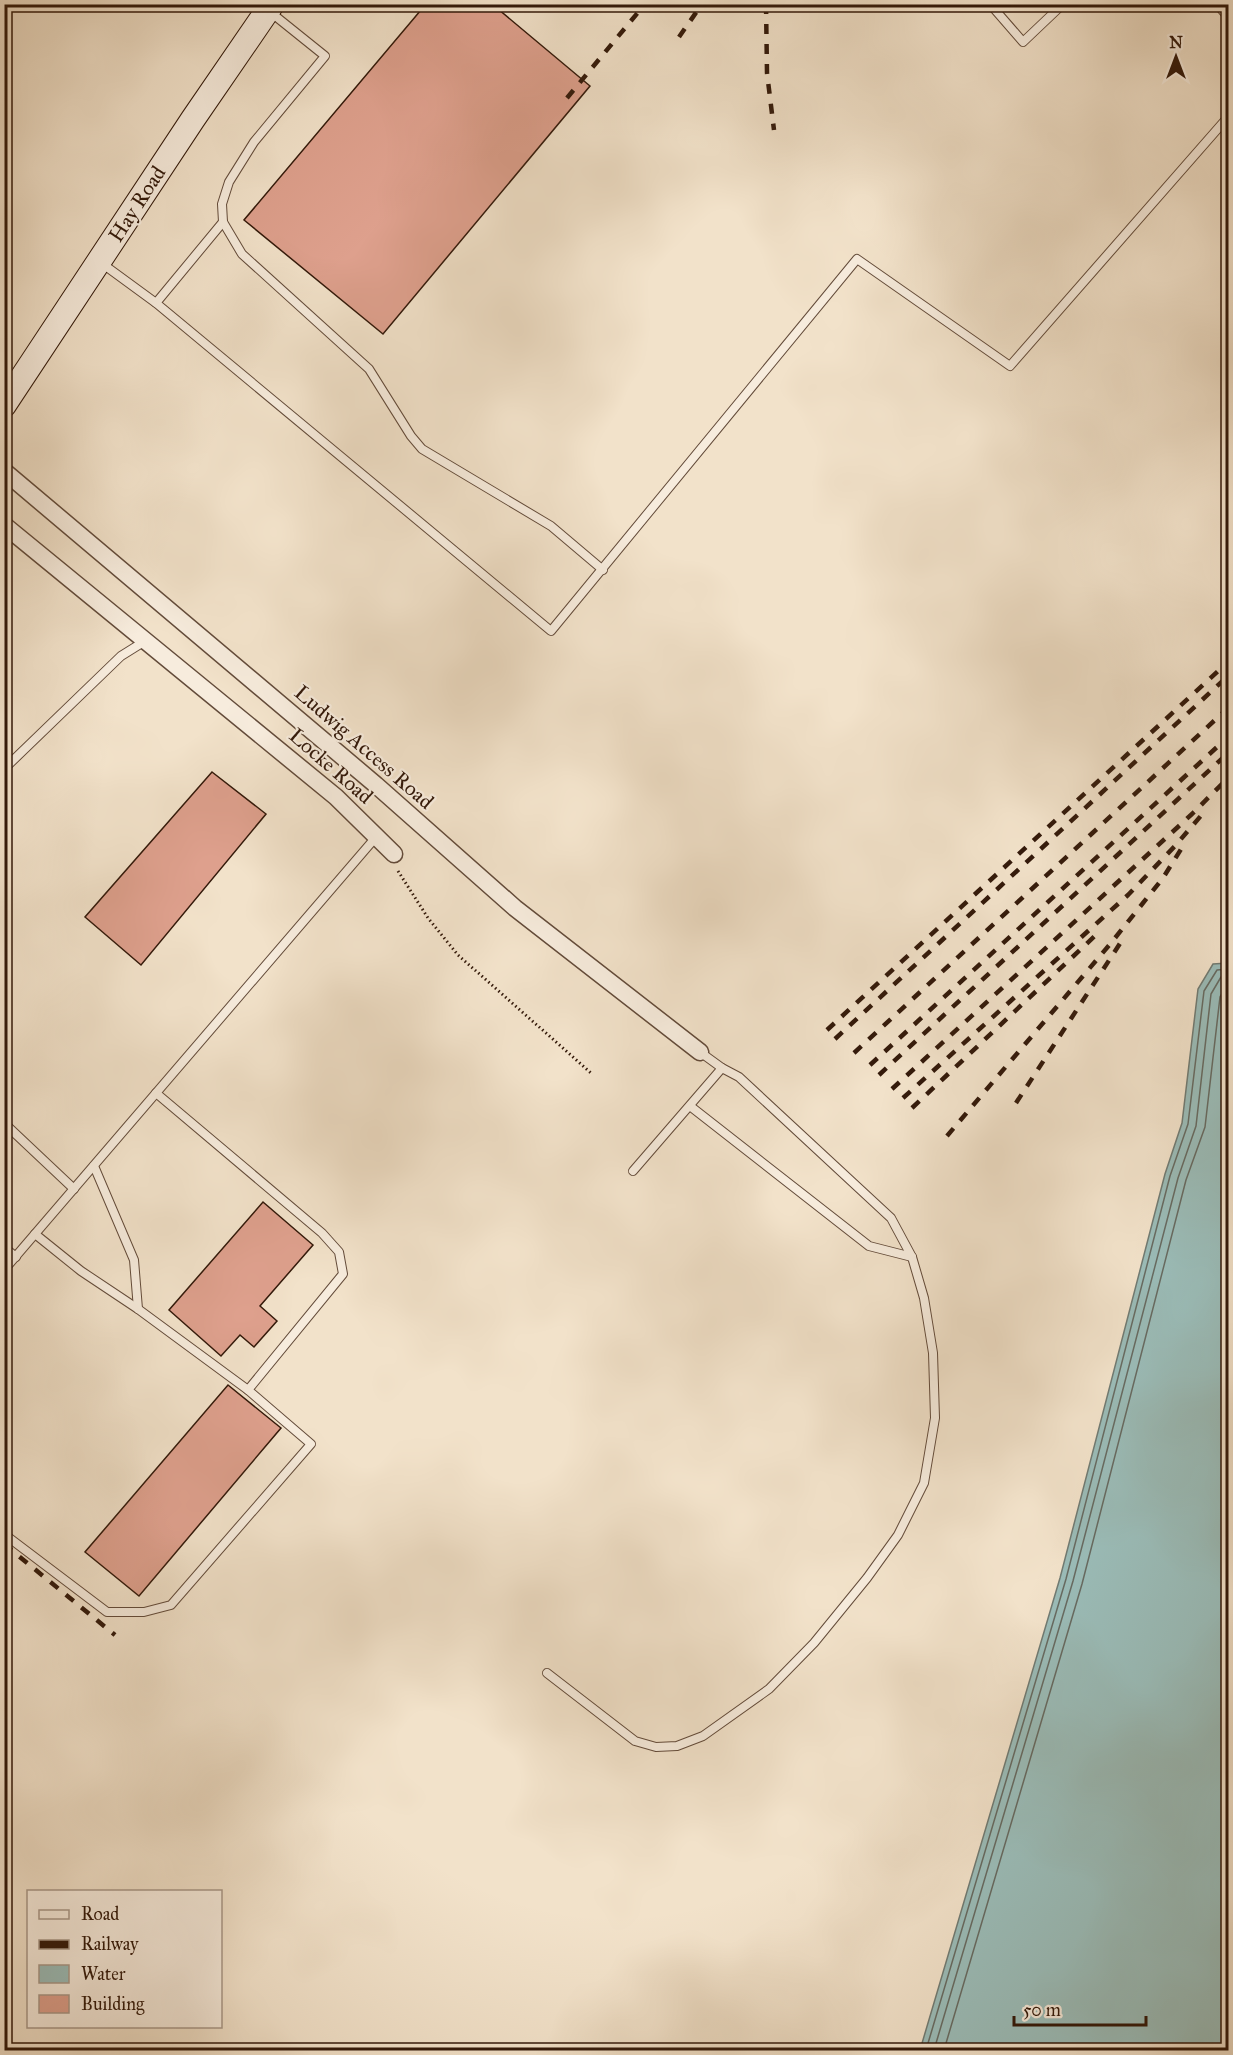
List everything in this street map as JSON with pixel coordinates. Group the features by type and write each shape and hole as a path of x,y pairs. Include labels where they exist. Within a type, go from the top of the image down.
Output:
{"main road":[{"name":"Hay Road","path":"4,405 270,7"}],"street":[{"name":"Ludwig Access Road","path":"4,471 375,785 515,908 700,1052"},
{"name":"Locke Road","path":"4,525 336,797 394,854"}],"lane":[{"path":"990,4 1023,42 1063,4"},
{"path":"1217,4 1228,16"},
{"path":"270,7 325,56 254,142 229,182 222,204 226,230 242,254 369,369 411,436 422,449 551,526 603,570"},
{"path":"99,261 156,303 551,631 857,259 1011,366 1228,117"},
{"path":"156,303 224,222"},
{"path":"4,769 121,656 146,641"},
{"path":"4,1270 376,837"},
{"path":"547,1673 635,1741 656,1747 677,1746 703,1736 769,1689 814,1643 867,1578 898,1535 924,1483 935,1418 933,1353 924,1298 912,1257 891,1218 739,1077 700,1052"},
{"path":"633,1171 722,1068"},
{"path":"156,1093 322,1233 339,1252 343,1274 248,1390"},
{"path":"690,1106 869,1246 912,1257"},
{"path":"4,1123 74,1189"},
{"path":"94,1166 134,1260 138,1309"},
{"path":"4,1534 107,1611 144,1611 171,1605 311,1444 248,1390 138,1309 81,1271 35,1234"},
{"path":"4,1247 16,1257"}],"path":[{"path":"394,854 399,874 428,918 458,956 591,1073"}],"water":[{"path":"1228,963 1228,2050 920,2050 1060,1578 1165,1174 1182,1123 1198,989 1213,964"}],"building":[{"path":"426,4 492,4 590,86 383,334 244,220"},
{"path":"212,772 266,814 141,965 85,917"},
{"path":"263,1202 313,1245 260,1306 277,1321 254,1347 240,1335 221,1356 169,1310"},
{"path":"228,1385 281,1428 139,1596 85,1552"}],"railway":[{"path":"567,98 645,4"},
{"path":"679,37 702,4"},
{"path":"766,4 767,73 774,130"},
{"path":"827,1030 1228,662"},
{"path":"835,1039 1228,676"},
{"path":"854,1053 1228,708"},
{"path":"870,1065 1228,737"},
{"path":"879,1075 1228,753"},
{"path":"892,1089 1192,814 1228,778"},
{"path":"903,1098 1128,895 1205,811"},
{"path":"947,1136 1111,943 1163,878 1183,846"},
{"path":"912,1108 1098,933"},
{"path":"1016,1103 1121,942"},
{"path":"4,1544 115,1635"}]}
